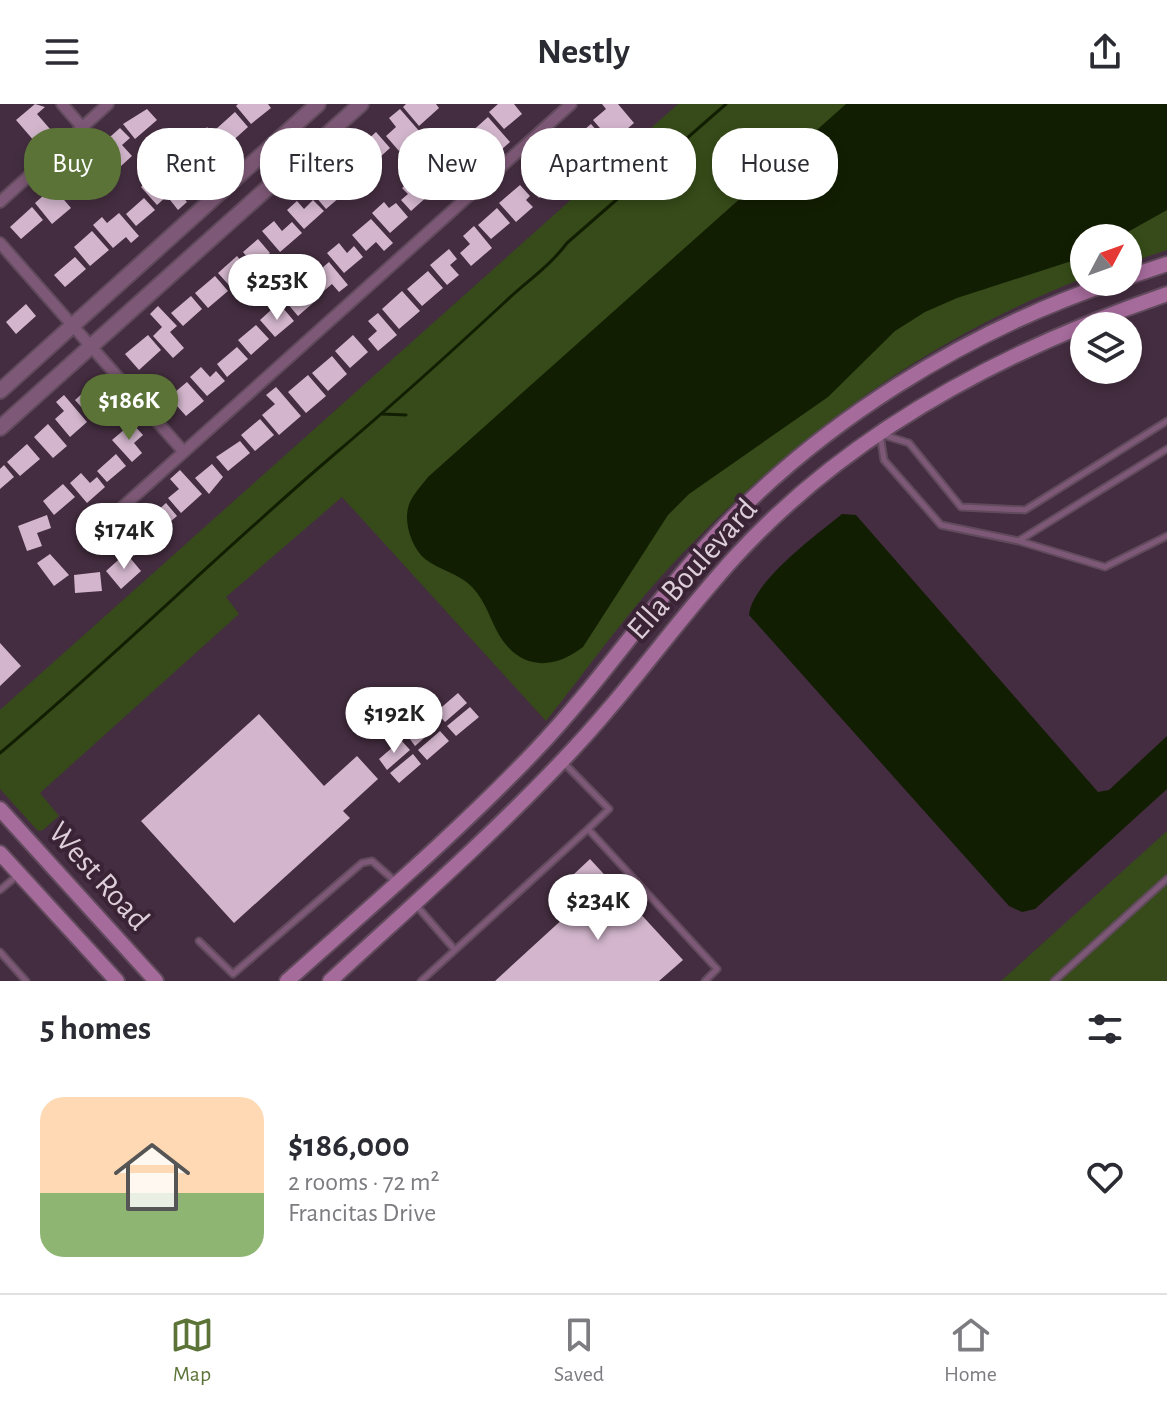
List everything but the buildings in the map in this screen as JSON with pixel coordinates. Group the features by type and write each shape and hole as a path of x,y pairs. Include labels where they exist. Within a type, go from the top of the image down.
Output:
{"main road":[{"path":"1142,272 1167,264"},
{"name":"Ella Boulevard","path":"330,981 562,761 614,704 697,600 764,526 818,480 880,434 966,380 1034,344 1167,294"},
{"name":"Ella Boulevard","path":"287,981 397,883 541,745 675,581 744,506 800,457 864,410 994,331 1075,296"},
{"path":"864,410 880,434"},
{"path":"541,745 562,761"},
{"name":"West Road","path":"0,809 156,981"},
{"name":"West Road","path":"0,853 117,981"},
{"path":"397,883 414,903"}],"street":[{"path":"62,104 82,127"},
{"path":"0,202 108,104"},
{"path":"0,391 318,104"},
{"path":"334,128 361,104"},
{"path":"88,538 571,104"},
{"path":"303,117 312,128"},
{"path":"0,428 260,195"},
{"path":"0,243 93,345 183,451"}],"lane":[{"path":"1167,421 1025,510 961,507 909,443 880,434 884,460 941,525 1019,541 1105,567 1167,536"},
{"path":"1019,541 1167,449"},
{"path":"421,981 609,809 562,761"},
{"path":"588,829 717,969 705,981"},
{"path":"199,941 233,974 362,863 372,861 397,883"},
{"path":"0,890 19,874"},
{"path":"1054,981 1167,879"},
{"path":"414,903 455,950"},
{"path":"0,952 26,981"}],"green space":[{"path":"678,104 1167,104 1167,250 1142,258 1142,224 1070,224 1070,284 971,330 918,361 817,431 769,471 661,576 546,721 342,497 226,597 239,614 40,793 59,816 38,831 0,789 0,710 571,200 696,200 696,128 651,128"},
{"path":"1167,831 1167,981 1001,981"}],"shaded area":[{"path":"846,104 1167,104 1167,210 1142,224 1070,224 1070,262 957,298 925,312 895,331 828,397 689,494 668,515 583,647 552,662 531,662 521,658 503,641 472,587 425,559 416,549 407,521 408,508 416,491 738,200 838,200 838,128 819,128"},
{"path":"842,514 856,515 1098,792 1109,790 1167,736 1167,789 1035,909 1022,912 1009,906 749,615 761,588 773,574"}],"waterway":[{"path":"0,753 726,104"},
{"path":"382,414 406,415"}]}
